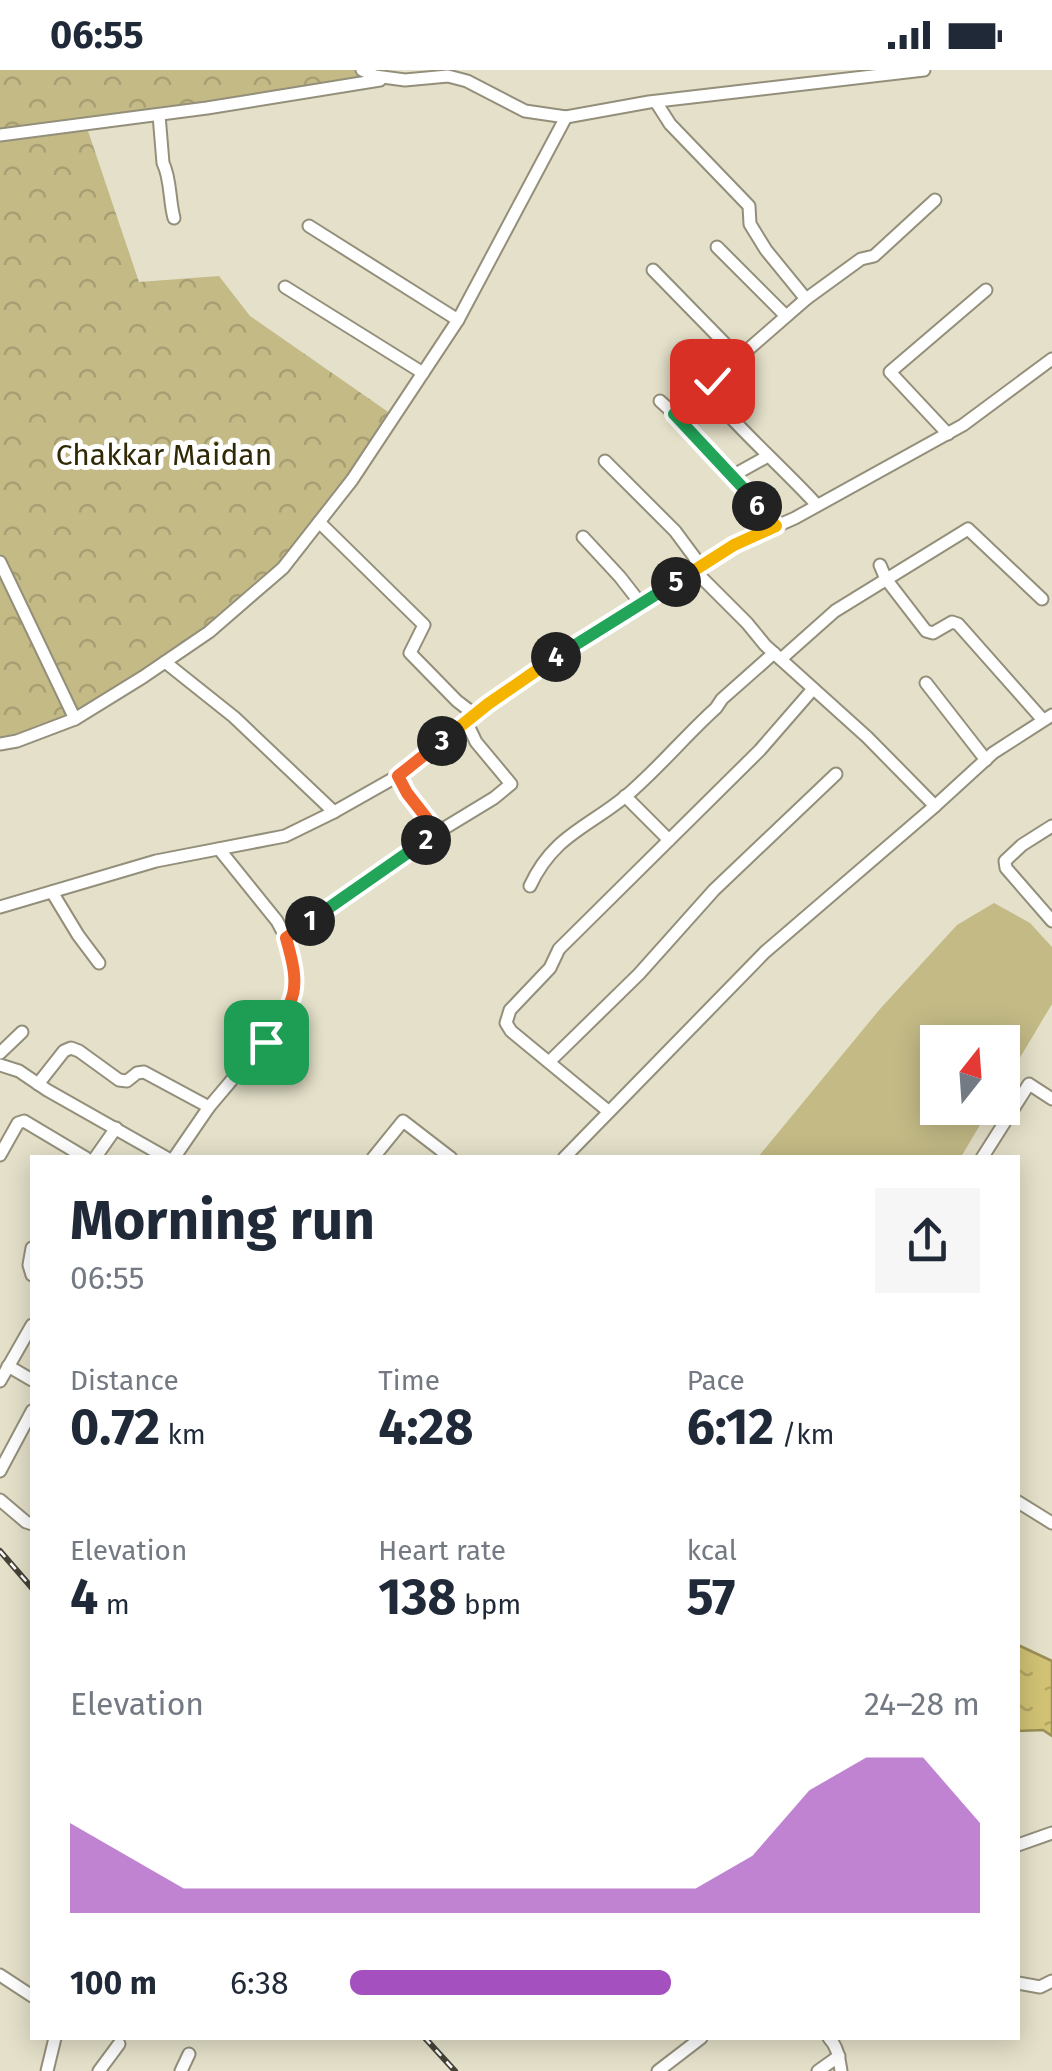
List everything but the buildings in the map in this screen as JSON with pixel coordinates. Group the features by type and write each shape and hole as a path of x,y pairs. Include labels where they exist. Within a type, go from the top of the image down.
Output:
{"street":[{"path":"362,70 405,80 452,74 525,111 566,117 656,102 924,70"},
{"path":"0,136 389,79"},
{"path":"656,102 670,124 740,194 749,206 750,224 766,250 806,298"},
{"path":"159,115 174,218"},
{"path":"0,744 76,718 209,632 282,568 352,480 458,320 566,117"},
{"path":"674,414 806,298 861,259 874,256 936,200"},
{"path":"309,226 458,320"},
{"path":"717,247 786,316"},
{"path":"653,270 739,358"},
{"path":"285,286 423,373"},
{"path":"948,434 890,372 986,290"},
{"path":"0,907 156,860 285,836 334,812 398,776 470,718 563,652 734,545 818,506 948,434 1052,359"},
{"path":"715,400 818,506"},
{"path":"660,401 776,526"},
{"path":"732,476 768,456"},
{"path":"605,461 675,532 697,568 778,656 935,806"},
{"path":"286,938 374,874 512,784 476,742 470,718 410,653 424,625 319,522"},
{"path":"530,886 554,848 625,796 722,700 826,617 968,529 1042,599"},
{"path":"583,537 641,604"},
{"path":"0,562 76,718"},
{"path":"567,1155 765,952 986,760 1048,718 958,624 952,622 934,633 926,631 880,566"},
{"path":"165,662 234,718 334,812"},
{"path":"926,684 986,760"},
{"path":"608,1111 511,1031 506,1023 510,1010 550,968 558,949 760,750 813,689"},
{"path":"549,1062 639,974 714,890 836,774"},
{"path":"398,776 439,834"},
{"path":"625,796 669,840"},
{"path":"1052,826 1005,861 1006,868 1052,920"},
{"path":"173,1155 208,1107 266,1042 290,1003 296,979 286,938 270,910 219,849"},
{"path":"52,892 99,962"},
{"path":"0,1054 22,1032"},
{"path":"38,1084 64,1051 71,1048 120,1080 128,1081 136,1073 144,1072 208,1107"},
{"path":"0,1065 20,1071 166,1155"},
{"path":"984,1155 1029,1084 1052,1099"},
{"path":"0,1155 13,1131 24,1121 81,1155"},
{"path":"375,1155 402,1121 447,1155"},
{"path":"0,1125 13,1131"},
{"path":"97,1155 116,1128"},
{"path":"0,1381 30,1328"},
{"path":"8,1366 30,1379"},
{"path":"0,1471 30,1415"},
{"path":"0,1500 30,1523"},
{"path":"1020,1503 1052,1523"},
{"path":"1020,1845 1052,1833"},
{"path":"0,1975 30,1995"},
{"path":"1020,1983 1040,1987 1052,1981"},
{"path":"48,2071 56,2040"},
{"path":"658,2071 698,2040"},
{"path":"832,2040 841,2071"},
{"path":"99,2071 119,2044"},
{"path":"181,2071 189,2054"},
{"path":"818,2071 839,2056"}],"green space":[{"name":"Chakkar Maidan","path":"0,70 364,70 375,76 86,125 139,282 219,276 250,316 394,416 283,568 209,632 75,719 0,744"},
{"path":"994,903 1030,923 1052,947 1052,1004 1020,1058 1020,1025 920,1025 920,1125 980,1125 962,1155 760,1155 880,1009 957,925"}],"water":[{"path":"1020,1646 1052,1661 1052,1736 1043,1730 1020,1731"}],"railway":[{"path":"0,1551 30,1586"},
{"path":"427,2040 455,2071"}],"route":[{"path":"266,1042 294,991 295,970 286,938 374,874 439,834 398,776 488,704 563,652 734,545 776,526 674,414 712,381"}]}
